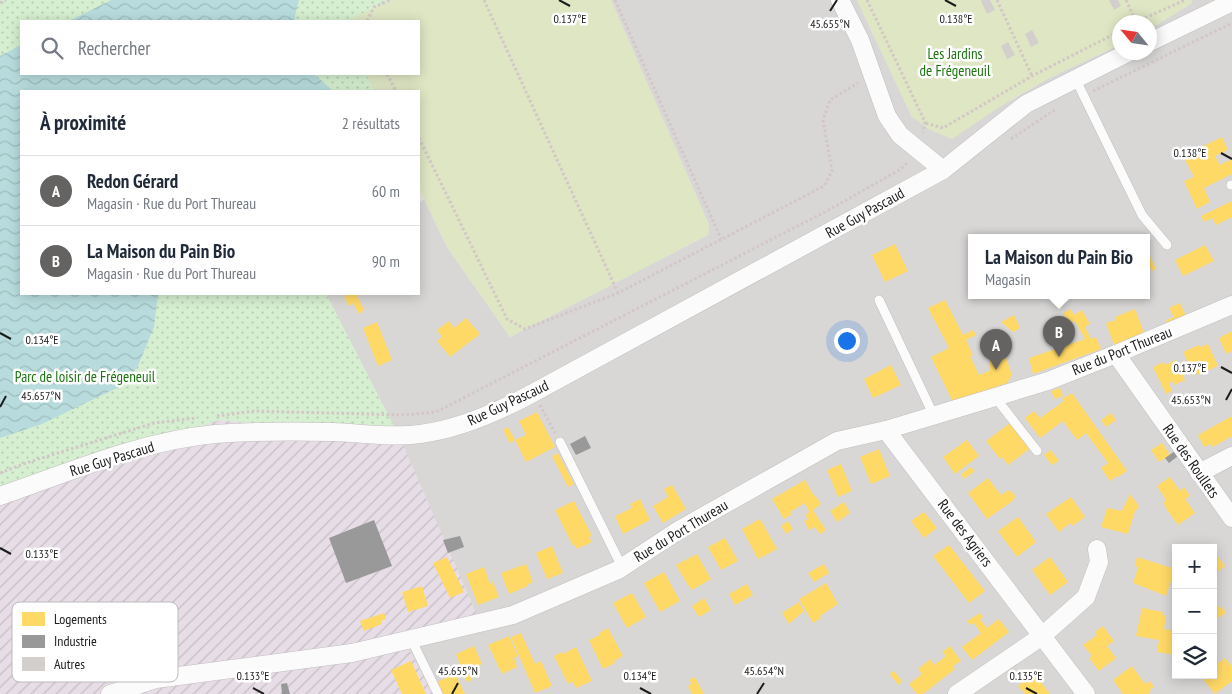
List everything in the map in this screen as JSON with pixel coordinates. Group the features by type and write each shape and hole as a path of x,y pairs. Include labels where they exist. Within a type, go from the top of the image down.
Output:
{"street":[{"path":"840,0 860,40 887,116 900,135 942,170"},
{"path":"1157,39 1232,2"},
{"name":"Rue Guy Pascaud","path":"0,496 131,451 182,439 214,434 333,432 399,436 418,435 462,425 505,408 942,170 1026,104 1112,60"},
{"name":"Rue du Port Thureau","path":"178,676 352,653 513,616 622,567 679,530 837,441 886,430 1048,381 1232,304"},
{"name":"Rue des Roullets","path":"1116,354 1232,518"},
{"name":"Rue des Agriers","path":"886,430 1086,694"},
{"path":"1200,473 1232,456"},
{"path":"957,694 1042,636 1086,597 1099,562 1097,549"},
{"name":"Rue du Port Thureau","path":"110,694 147,682"}],"lane":[{"path":"1075,78 1142,215 1167,245"},
{"path":"879,300 934,416"},
{"path":"995,397 1037,451"},
{"path":"560,442 622,567"},
{"path":"411,639 438,694"}],"path":[{"path":"0,3 6,0"},
{"path":"368,20 374,7 390,0"},
{"path":"484,0 618,293"},
{"path":"615,0 721,238"},
{"path":"209,417 254,411 402,415 436,412 825,212 901,169 919,150 925,122 867,0"},
{"path":"997,0 1032,76"},
{"path":"1126,0 1133,15"},
{"path":"1152,15 1185,0"},
{"path":"1008,141 1055,110 1232,23"},
{"path":"925,122 943,128 1032,76 1112,35"},
{"path":"388,75 395,90"},
{"path":"420,140 507,319 525,329 618,293 824,186 832,171 823,120 830,100 872,75"},
{"path":"533,393 560,442"},
{"path":"0,473 154,423 200,418"}],"shaded area":[{"path":"611,0 857,0 912,117 1001,106 1049,78 1112,48 1112,60 1157,60 1157,25 1192,3 1191,0 1232,0 1232,694 433,694 406,644 399,436 327,295 420,295 420,202 424,199 447,247 510,337 708,235 709,225"},
{"path":"219,420 399,436 482,626 406,644 433,694 0,694 0,489"}],"green space":[{"name":"Parc de loisir de Frégeneuil","path":"0,0 392,0 348,20 20,20 20,75 366,75 374,90 20,90 20,295 327,295 399,436 219,420 0,495"},
{"path":"392,0 611,0 709,225 708,235 510,337 447,247 420,190 420,90 374,90 366,75 420,75 420,20 348,20"},
{"name":"Les Jardins de Frégeneuil","path":"857,0 1191,0 1192,3 1157,25 1157,15 1112,15 1112,48 1049,78 1001,106 952,139 930,130 912,117"}],"water":[{"path":"111,0 299,0 295,20 71,20"},
{"path":"20,46 20,75 315,75 332,90 20,90 20,295 158,295 154,327 137,368 121,386 42,424 0,438 0,56"}],"building: Logements":[{"path":"1222,137 1228,150 1215,156 1220,165 1232,159 1232,174 1204,188 1210,202 1197,209 1184,181 1194,177 1183,156"},
{"path":"1232,201 1232,217 1216,225 1212,218 1204,222 1201,216"},
{"path":"895,244 908,271 885,282 872,255"},
{"path":"1205,245 1214,261 1183,276 1175,260"},
{"path":"1150,256 1156,269 1152,271 1150,267"},
{"path":"347,295 358,295 357,296 364,310 359,314 353,303 349,306 344,297"},
{"path":"945,300 963,335 973,330 976,335 966,340 973,355 970,356 979,375 989,371 989,360 1005,355 1012,375 1007,383 953,402 931,357 949,348 928,308"},
{"path":"1180,303 1186,316 1167,324 1166,320 1174,317 1169,308"},
{"path":"1071,309 1074,315 1082,310 1090,324 1085,327 1091,339 1096,337 1101,349 1033,374 1029,358 1085,339 1075,321 1069,324 1063,313"},
{"path":"1135,309 1144,333 1114,345 1106,323 1116,320 1115,317"},
{"path":"1014,315 1020,328 1013,332 1001,322"},
{"path":"466,318 480,334 450,357 437,341 442,337 437,330 449,321 454,328"},
{"path":"377,322 392,360 378,366 363,328"},
{"path":"1232,331 1232,351 1226,354 1219,338"},
{"path":"1208,344 1218,366 1197,375 1191,362 1188,363 1183,352 1199,345 1200,347"},
{"path":"1176,360 1185,380 1174,385 1172,381 1169,383 1172,391 1166,394 1153,367 1164,362 1165,365"},
{"path":"891,365 901,385 873,398 864,379"},
{"path":"1060,388 1063,396 1055,399 1051,391"},
{"path":"1072,393 1127,471 1110,481 1101,468 1108,463 1086,433 1077,440 1063,421 1040,438 1025,418 1034,411 1040,418"},
{"path":"537,412 555,447 526,462 515,440 526,435 519,421"},
{"path":"1111,413 1116,420 1106,427 1101,420"},
{"path":"1232,416 1232,436 1213,447 1211,444 1204,447 1198,435"},
{"path":"1010,423 1029,449 1008,465 1002,457 1000,459 986,441"},
{"path":"508,427 515,440 510,443 503,430"},
{"path":"967,440 979,456 955,474 943,457"},
{"path":"1162,443 1170,455 1159,462 1151,450"},
{"path":"879,449 890,476 871,484 860,457"},
{"path":"1051,450 1059,461 1052,465 1044,455"},
{"path":"558,453 574,484 568,487 552,456"},
{"path":"841,464 852,491 838,497 827,470"},
{"path":"971,467 975,471 964,479 961,474"},
{"path":"1170,477 1180,491 1184,487 1190,496 1185,499 1195,513 1178,525 1167,510 1163,502 1166,500 1157,486"},
{"path":"988,478 1001,495 1011,491 1015,496 1014,500 987,519 968,493"},
{"path":"805,480 821,504 813,510 826,530 820,534 815,527 809,530 804,521 808,519 805,515 809,512 805,503 790,512 792,514 784,519 772,499"},
{"path":"672,485 686,509 663,523 653,506 668,497 664,489"},
{"path":"1130,494 1139,506 1134,514 1128,534 1101,527 1107,508 1122,511"},
{"path":"1071,497 1085,517 1072,526 1070,523 1059,532 1046,514"},
{"path":"640,499 650,520 623,534 615,516 632,508 630,504"},
{"path":"574,501 592,536 589,537 592,542 577,549 575,545 573,546 555,510"},
{"path":"844,502 850,513 837,522 830,511"},
{"path":"924,512 937,528 924,538 911,521"},
{"path":"1018,517 1036,542 1017,557 998,531"},
{"path":"760,519 777,549 758,559 742,529"},
{"path":"788,521 793,529 786,534 781,526"},
{"path":"725,538 738,561 721,570 708,547"},
{"path":"949,545 985,591 969,603 933,556"},
{"path":"552,546 563,573 547,579 536,553"},
{"path":"697,554 711,579 692,590 676,565"},
{"path":"1217,555 1225,566 1217,572"},
{"path":"447,557 464,592 450,598 433,563"},
{"path":"1050,557 1068,582 1050,595 1032,570"},
{"path":"1137,557 1172,568 1172,578 1166,596 1133,583 1138,567 1135,566"},
{"path":"526,564 533,582 509,594 501,573"},
{"path":"824,564 829,573 814,582 808,573"},
{"path":"484,567 490,584 493,582 499,597 478,605 466,574"},
{"path":"664,572 680,601 660,612 644,583"},
{"path":"826,583 838,604 813,623 799,599"},
{"path":"747,584 753,595 735,605 729,594"},
{"path":"422,586 428,606 408,612 402,592"},
{"path":"632,593 646,617 627,628 613,603"},
{"path":"704,598 711,610 699,617 692,606"},
{"path":"799,602 804,611 789,624 782,613"},
{"path":"1217,604 1226,613 1217,617"},
{"path":"1142,608 1163,612 1162,614 1166,616 1164,629 1172,630 1172,654 1157,652 1159,640 1136,636"},
{"path":"384,613 386,619 381,621 382,624 364,631 360,621"},
{"path":"980,613 983,617 980,619 987,628 999,619 1009,632 972,660 962,647 981,633 974,623 970,625 967,621"},
{"path":"1103,626 1114,641 1107,646 1116,658 1099,671 1089,658 1092,656 1083,645 1097,635 1095,632"},
{"path":"608,628 623,656 614,661 615,663 603,669 589,640 600,635 599,633"},
{"path":"521,633 535,664 541,661 552,686 535,693 511,637"},
{"path":"509,636 518,656 514,658 517,667 502,674 488,645"},
{"path":"474,646 482,664 468,670 472,680 467,682 456,654"},
{"path":"950,646 961,661 953,666 955,669 923,694 917,694 909,684 922,674 918,669 930,659 934,665 946,656 942,652"},
{"path":"576,647 592,681 576,688 572,681 568,684 554,656 562,652 563,654"},
{"path":"1225,658 1232,667 1232,681 1215,694 1203,679 1217,679 1217,664"},
{"path":"411,661 426,694 402,694 391,670"},
{"path":"1132,666 1145,684 1150,681 1154,687 1148,694 1123,694 1113,680"},
{"path":"894,671 902,681 898,685 890,674"},
{"path":"1034,673 1050,694 1025,694 1018,686"},
{"path":"455,674 465,694 442,694 437,682"},
{"path":"695,677 704,694 692,694 688,686 692,684 689,680"}],"building: Industrie":[{"path":"585,436 591,448 576,455 570,444"},
{"path":"1175,451 1178,456 1169,463 1165,458"},
{"path":"374,520 392,566 346,583 329,538"},
{"path":"460,536 464,547 448,553 443,540"},
{"path":"287,683 290,694 282,694 281,684"}],"building: Autres":[{"path":"982,0 990,0 995,10 987,14"},
{"path":"1109,0 1118,0 1121,6 1114,10"},
{"path":"1032,30 1039,43 1031,47 1025,34"},
{"path":"1008,42 1015,55 1007,59 1001,46"}],"place":[{"name":"La Maison du Pain Bio","path":"1059,357"},
{"name":"Redon Gérard","path":"996,370"}]}
